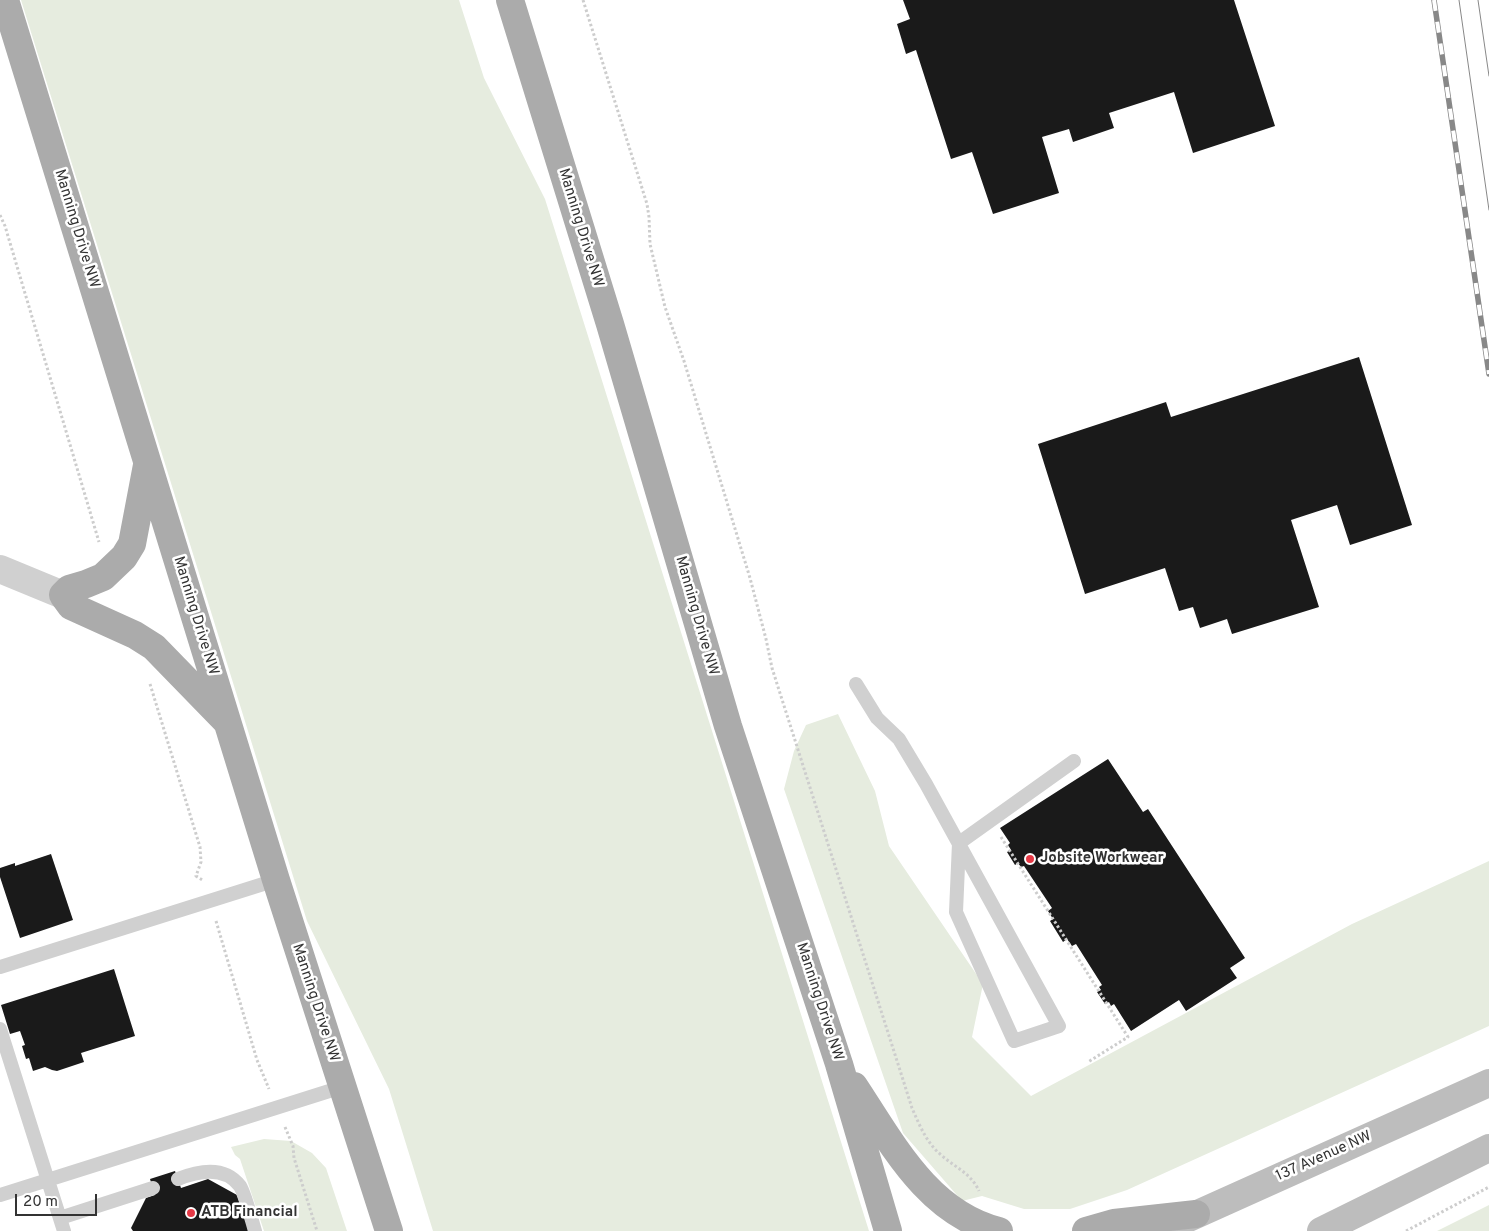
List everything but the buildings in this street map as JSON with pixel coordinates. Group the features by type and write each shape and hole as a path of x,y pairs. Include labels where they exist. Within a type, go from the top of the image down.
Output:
{"main road":[{"name":"Manning Drive NW","path":"5,0 276,880 389,1231"},
{"name":"Manning Drive NW","path":"510,0 610,324 728,726 839,1064 888,1231"},
{"path":"148,462 132,544 124,557 103,577 69,589 63,595 71,606 135,634 154,647 228,722"},
{"path":"839,1064 912,1172 935,1197 950,1209 972,1222 999,1231"},
{"name":"137 Avenue NW","path":"1159,1231 1482,1087"},
{"path":"1322,1231 1485,1150"},
{"path":"1086,1231 1114,1224 1196,1214"}],"street":[{"path":"0,569 63,595"}],"lane":[{"path":"856,684 877,718 900,740 959,843 1059,1026 1014,1041 956,912 959,843"},
{"path":"959,843 1074,761"},
{"path":"0,967 276,880"},
{"path":"0,1029 62,1225 153,1188"},
{"path":"0,1194 342,1087"},
{"path":"178,1180 191,1174 205,1172 229,1175 240,1187 255,1231"}],"path":[{"path":"583,0 642,194 647,204 650,244 665,307 684,361 750,578 774,676 912,1108 919,1125 934,1149 968,1175 976,1184 980,1194"},
{"path":"0,216 5,226 99,544"},
{"path":"147,675 200,847 201,862 196,876 204,882"},
{"path":"998,834 1128,1037 1088,1062"},
{"path":"218,927 261,1071"},
{"path":"293,1146 294,1158 317,1231"},
{"path":"1406,1231 1489,1187"}],"shaded area":[{"path":"21,0 459,0 484,78 545,199 869,1231 433,1231 389,1089 307,921"},
{"path":"838,714 875,791 889,846 983,984 972,1037 1031,1096 1352,924 1489,861 1489,1026 1127,1190 1070,1209 1024,1209 982,1196 962,1201 903,1133 784,789 794,751 806,725"},
{"path":"264,1139 291,1141 312,1153 326,1168 347,1231 264,1231 240,1159 235,1155 231,1147"},
{"path":"1489,1205 1489,1231 1437,1231"}],"tram line":[{"path":"1459,0 1489,210"},
{"path":"1478,0 1489,76"}],"railway":[{"path":"1434,0 1489,374"}],"place":[{"name":"Jobsite Workwear","path":"1030,859"},
{"name":"ATB Financial","path":"191,1213"}]}
